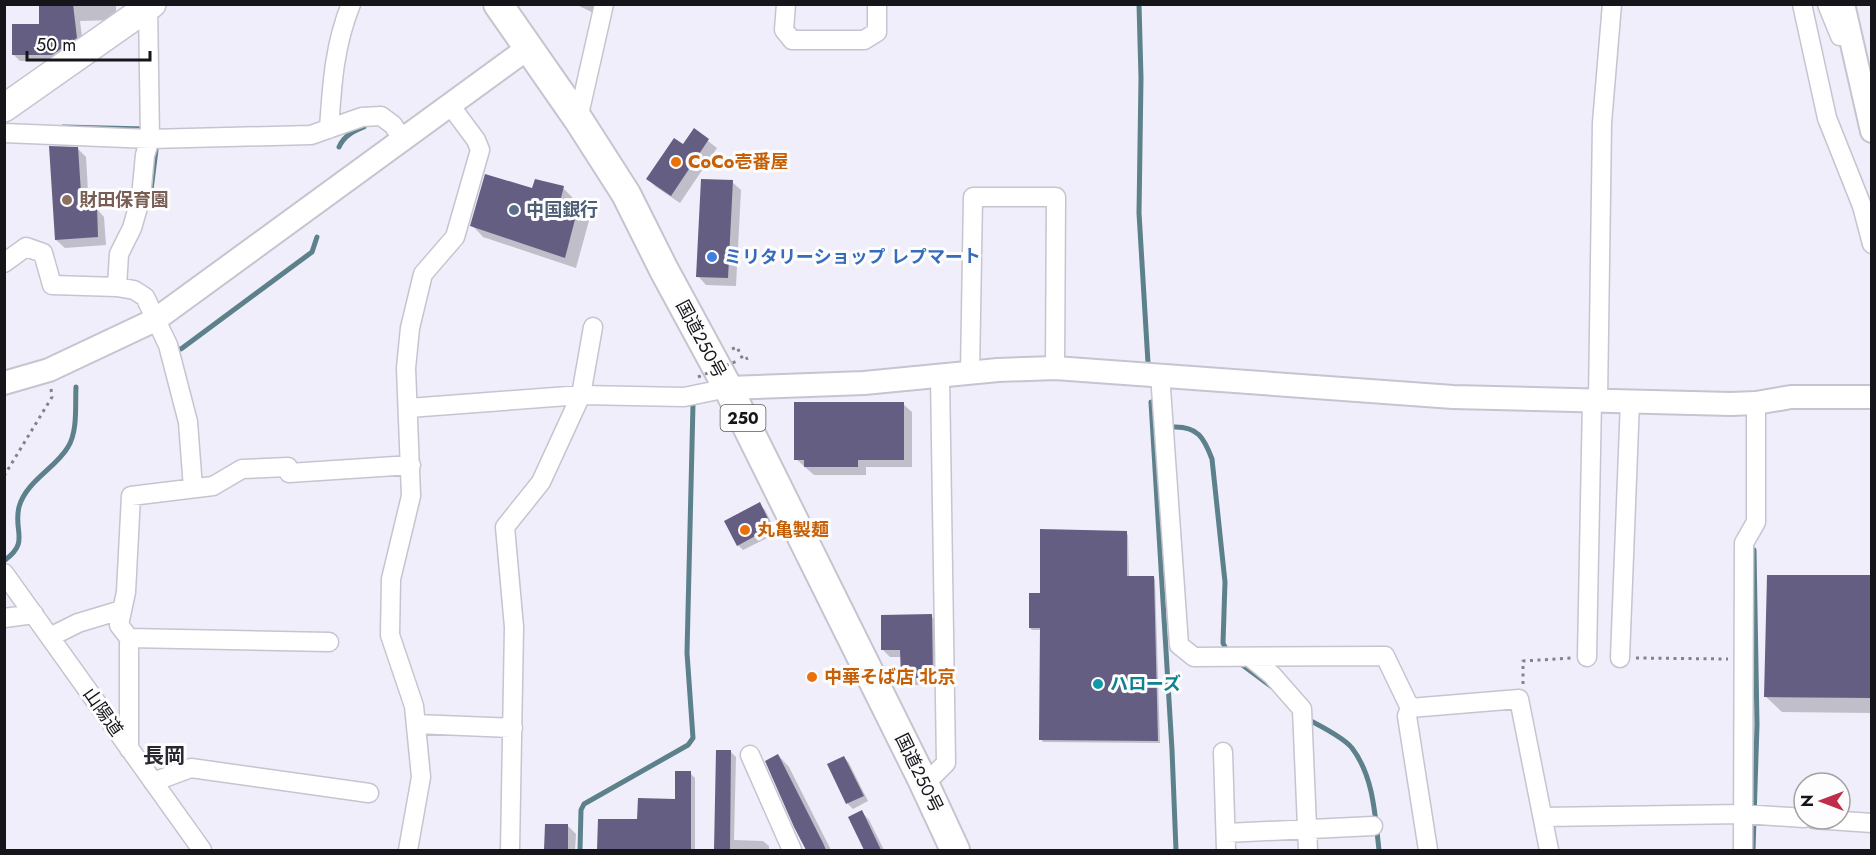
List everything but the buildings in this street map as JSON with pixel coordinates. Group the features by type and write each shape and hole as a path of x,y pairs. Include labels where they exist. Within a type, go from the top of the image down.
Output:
{"highway":[{"name":"国道250号","path":"498,4 528,48 579,112 626,194 728,388 955,850"}],"main road":[{"path":"4,108 150,5"}],"street":[{"path":"329,129 334,61 351,4"},
{"path":"579,112 604,4"},
{"path":"786,4 784,30 792,40 864,40 877,32 877,4"},
{"path":"1587,657 1602,123 1612,4"},
{"path":"1802,4 1827,118 1862,206 1872,244"},
{"path":"1827,4 1840,36 1850,36"},
{"path":"1843,4 1850,36 1863,56 1872,131"},
{"path":"117,287 119,254 132,228 141,197 145,155 150,139 150,5"},
{"path":"4,383 48,370 155,320 528,48"},
{"path":"408,850 421,777 414,706 390,635 391,579 411,496 406,368 410,328 423,274 455,237 480,150 476,140 450,105"},
{"path":"4,133 150,139 311,135 362,117 381,116 393,125 403,140"},
{"path":"970,373 973,197 1056,197 1055,368"},
{"path":"4,263 26,248 43,253 52,285 117,287 134,290 145,297 170,351 188,422 193,488"},
{"path":"510,850 514,627 505,527 541,482 581,395 593,327"},
{"path":"409,408 581,395 684,397 728,388 864,383 1055,368 1454,397 1756,403 1791,398 1872,397"},
{"path":"1160,375 1179,645 1194,657 1385,656 1410,708 1407,716 1428,850"},
{"path":"923,781 934,775 946,763 940,376"},
{"path":"1620,658 1630,401"},
{"path":"1743,850 1750,815 1744,543 1756,522 1756,403"},
{"path":"129,749 129,638 119,625 126,592 131,496 213,486 242,469 288,467 289,473 411,465"},
{"name":"山陽道","path":"4,573 202,850"},
{"path":"50,637 78,623 121,610"},
{"path":"4,618 33,614"},
{"path":"129,638 328,642"},
{"path":"1238,657 1272,675 1302,709 1308,850"},
{"path":"1410,708 1519,699 1549,850"},
{"path":"416,724 513,728"},
{"path":"1223,752 1226,842 1307,829 1373,826"},
{"path":"750,755 792,850"},
{"path":"153,782 191,768 369,794"},
{"path":"1543,817 1750,815 1792,817"},
{"path":"1852,822 1872,823"}],"path":[{"path":"732,351 737,346 743,360 748,358"},
{"path":"698,377 737,361 736,359"},
{"path":"4,476 52,397 48,370"}],"waterway":[{"path":"1139,4 1141,78 1139,213 1148,363"},
{"path":"63,127 146,129"},
{"path":"339,147 349,134 364,127"},
{"path":"147,207 156,150"},
{"path":"173,349 181,349 312,252 317,237"},
{"path":"5,560 13,554 19,542 18,515 23,498 34,482 63,455 71,441 75,426 76,387"},
{"path":"1151,402 1176,850"},
{"path":"580,850 581,810 584,804 688,745 693,738 687,653 693,404"},
{"path":"1173,427 1189,429 1199,435 1212,459 1225,582 1223,643 1228,653"},
{"path":"1753,850 1757,725 1754,550"},
{"path":"1237,661 1272,687"},
{"path":"1305,718 1343,740 1359,759 1372,797 1379,850"}],"place":[{"name":"CoCo壱番屋","path":"676,162"},
{"name":"財田保育園","path":"67,200"},
{"name":"中国銀行","path":"514,210"},
{"name":"ミリタリーショップ レプマート","path":"712,257"},
{"name":"丸亀製麺","path":"745,530"},
{"name":"中華そば店 北京","path":"812,677"},
{"name":"ハローズ","path":"1098,684"}],"district":[{"name":"長岡","path":"164,756"}]}
